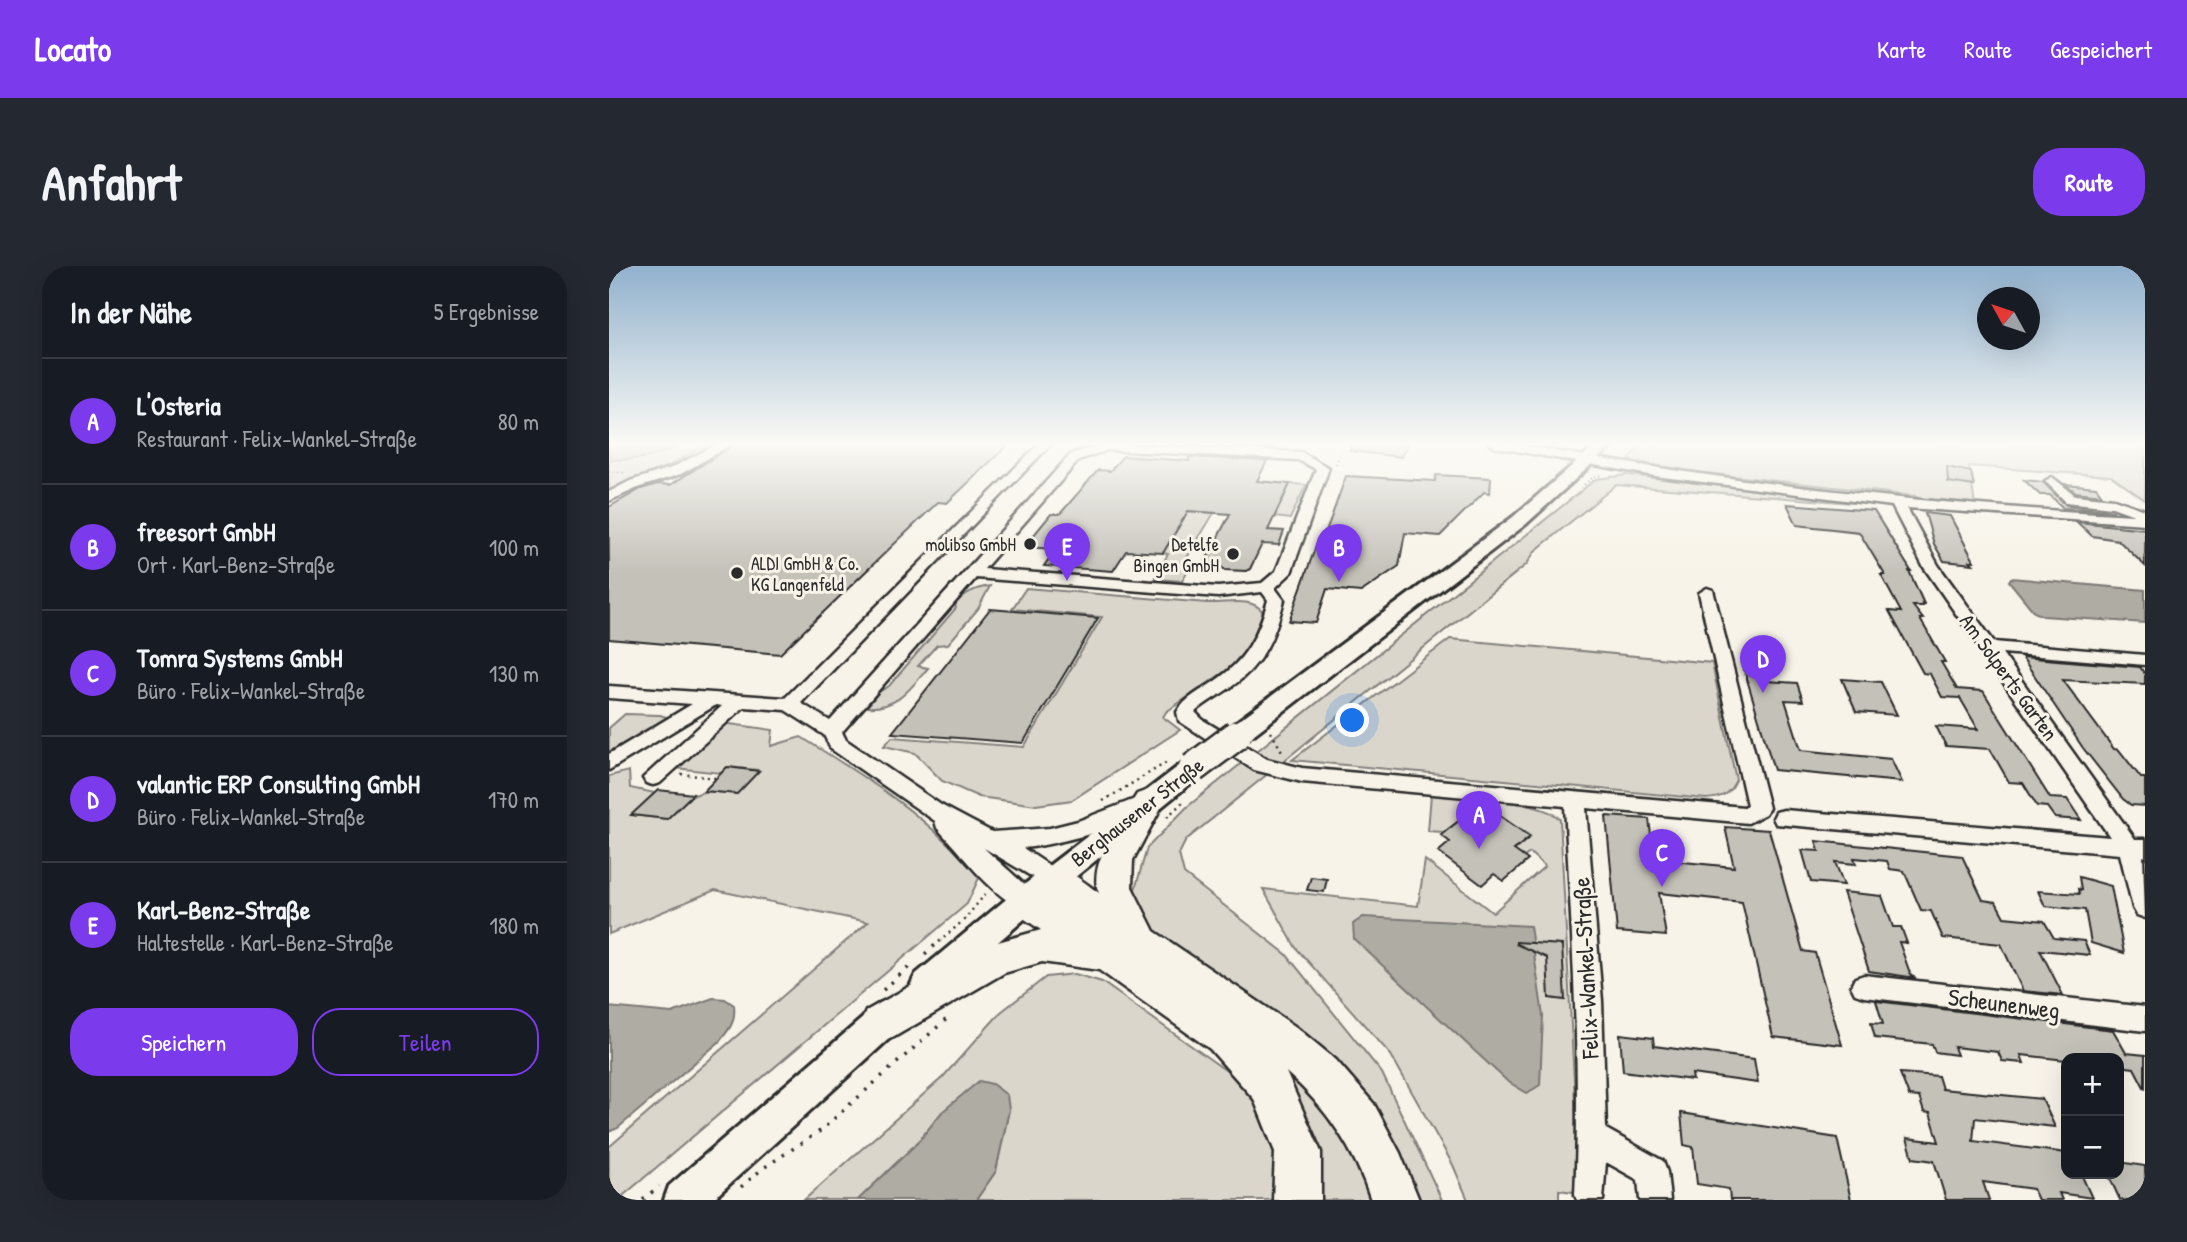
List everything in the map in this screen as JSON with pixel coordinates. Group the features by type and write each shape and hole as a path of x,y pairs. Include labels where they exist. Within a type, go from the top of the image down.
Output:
{"highway":[{"path":"1124,949 1114,887 1116,860 1147,802"},
{"path":"1039,889 1124,949 1281,1041 1321,1075 1358,1120 1384,1169 1395,1200"},
{"path":"880,1024 995,959 1042,946 1124,949 1225,1035 1271,1085 1298,1152 1297,1200"}],"main road":[{"name":"Berghausener Straße","path":"683,1187 1147,802 1519,521 1559,487"}],"street":[{"path":"609,497 630,487"},
{"path":"789,704 1003,487"},
{"path":"832,731 1048,487"},
{"path":"970,573 1218,592 1266,587 1283,573 1315,487"},
{"path":"1758,487 2043,516 2145,520"},
{"path":"2058,487 2071,499 2114,503 2145,514"},
{"name":"Am Solperts Garten","path":"1897,502 1931,566 2137,848 2145,908"},
{"path":"1266,587 1276,600 1260,651 1247,667 1190,706 1187,717 1196,725 1271,768 1302,775 1411,789 1575,799 1748,815 1758,808 1707,593"},
{"path":"1988,647 2145,660"},
{"path":"609,692 789,704 832,731 838,744 934,811 1029,862 1039,889"},
{"path":"609,764 713,699"},
{"path":"657,775 739,701"},
{"name":"Felix-Wankel-Straße","path":"1575,799 1589,1002 1592,1137 1590,1195"},
{"path":"988,838 1015,841 1048,838 1091,826 1147,802"},
{"path":"934,811 1002,881 1039,889"},
{"path":"1784,818 2137,848"},
{"name":"Scheunenweg","path":"1864,986 2145,1019"},
{"path":"1592,1137 1652,1172 1655,1200"}],"path":[{"path":"1270,731 1283,752"},
{"path":"657,775 716,778"},
{"path":"643,1200 683,1187"}],"shaded area":[{"path":"609,487 620,487 609,493"},
{"path":"1289,487 1306,487 1290,519 1274,517"},
{"path":"1587,487 1614,487 1535,551 1527,564 1186,840 1179,854 1184,874 1286,954 1382,1073 1442,1200 1407,1200 1396,1169 1162,944 1132,900 1147,848 1187,807"},
{"path":"1637,487 1726,487 1893,506"},
{"path":"1830,487 1972,487 1975,505 1919,500 1915,496"},
{"path":"2126,487 2145,487 2145,500"},
{"path":"1183,511 1214,513 1185,561 1193,562 1182,581 1154,579 1168,554 1163,553 1184,518"},
{"path":"2011,578 2145,590 2145,623 2043,616 2034,612 2009,581"},
{"path":"990,586 978,609 948,644 937,645 918,666 928,668 909,690 887,705 867,707 879,692 889,686 956,608 955,604 959,600 971,592"},
{"path":"1026,588 1207,603 1245,602 1263,612 1249,649 1240,661 1166,712 1163,717 1180,730 1072,800 1036,805 979,797 942,781 915,753 884,746 892,737 1024,747 1102,617 1012,609"},
{"path":"1450,639 1712,663 1736,780 1724,795 1706,799 1292,760"},
{"path":"625,714 660,715 670,718 609,757 609,728"},
{"path":"722,723 773,730 771,746 801,737 873,783 919,818 960,856 979,878 967,904 618,1200 609,1200 609,1147 868,922 715,890 609,934 609,776 629,771 630,788 655,793 632,815 667,819 697,794 736,794 758,770 728,767 721,773 675,768"},
{"path":"1431,794 1519,803 1550,812 1560,819 1580,1193 1559,1190 1559,1200 1468,1200 1453,1165 1391,1055 1296,948 1263,889 1418,906 1425,860 1493,913 1545,866 1530,853 1524,857 1514,851 1530,836 1496,814 1480,826 1465,816 1444,832 1428,831"},
{"path":"1078,914 1316,1088 1382,1200 1309,1200 1296,1112"},
{"path":"1363,917 1530,926 1543,1016 1540,1085 1527,1093 1507,1081 1354,939 1353,924"},
{"path":"1075,974 1102,982 1232,1075 1263,1112 1276,1155 1275,1200 976,1200 996,1171 1009,1110 942,1112 918,1142 858,1200 804,1200 942,1078 1001,1012 1046,977"},
{"path":"713,998 725,999 734,1005 733,1021 726,1034 618,1128 609,1132 609,1007 672,1013"},
{"path":"979,1081 992,1084 1007,1095 1009,1110 996,1171 976,1200 858,1200 918,1142 942,1112"}],"building":[{"name":"ALDI GmbH & Co. KG Langenfeld","path":"649,487 964,487 947,503 938,502 780,654 609,639 609,507"},
{"path":"1084,487 1289,487 1268,530 1284,531 1279,545 1262,544 1250,569 1246,571 1225,570 1217,563 1205,562 1230,514 1188,511 1163,553 1126,551 1113,571 1044,566 1056,549 1024,547 1051,514 1060,514"},
{"path":"1342,487 1490,487 1490,493 1484,492 1440,536 1405,533 1399,566 1361,592 1327,589 1316,623 1289,621 1318,540 1323,540"},
{"path":"2031,487 2048,487 2066,505 2114,511 2063,508 2050,495 2040,495"},
{"path":"2069,487 2096,487 2102,495 2076,492"},
{"path":"1787,504 1874,511 1911,571 1924,604 1913,606 1923,619 1920,619 1957,689 1983,691 2050,798 2067,799 2081,820 2055,818 2047,807 2037,806 2023,783 2009,782 1990,749 1946,746 1936,726 1978,729 1960,698 1942,697 1930,674 1923,673 1889,611 1901,612 1881,575 1885,575 1859,532 1797,525"},
{"path":"1925,513 1950,516 1974,561 1970,561 1973,564 1944,561 1934,544"},
{"path":"2077,522 2145,529 2145,566 2118,540 2092,536"},
{"path":"990,609 1098,618 1023,743 892,733"},
{"path":"2022,657 2140,667 2145,674 2145,684 2063,680 2114,749 2119,750 2141,778 2145,778 2145,806 2131,805 2123,799 2083,748"},
{"path":"1743,666 1764,668 1768,681 1797,683 1803,701 1785,700 1801,750 1891,759 1902,782 1774,770"},
{"path":"1842,679 1881,682 1897,715 1856,712"},
{"path":"727,767 759,771 737,794 704,791"},
{"path":"658,790 693,794 667,819 631,815"},
{"path":"1496,813 1530,837 1514,850 1528,860 1504,881 1494,874 1482,885 1438,852 1450,842 1441,835 1465,816 1480,826"},
{"path":"1606,816 1649,819 1654,859 1734,867 1725,827 1769,830 1803,951 1815,953 1842,1045 1773,1037 1742,902 1659,893 1666,936 1617,932"},
{"path":"1816,841 1962,856 1983,900 1996,902 2004,917 2044,921 2054,938 2084,941 2090,955 2040,950 2063,995 2023,991 2001,944 1943,938 1931,911 1921,910 1904,871 1890,869 1887,861 1854,858 1856,864 1835,862 1844,885 1811,882 1802,850 1819,851"},
{"path":"1311,877 1327,879 1324,892 1307,890"},
{"path":"2079,877 2111,886 2124,953 2091,943 2085,910 2045,906 2038,891 2079,894"},
{"path":"1843,892 1882,896 1893,927 1901,927 1907,943 1899,942 1911,976 1916,978 1869,971"},
{"path":"1516,942 1562,945 1565,1000 1549,998 1547,958"},
{"path":"1876,1001 2113,1030 2126,1053 2145,1055 2145,1089 2134,1068 2124,1067 2124,1053 2061,1053 2061,1059 2021,1055 2024,1063 2002,1061 1998,1052 1954,1047 1957,1055 1935,1052 1932,1044 1875,1038 1871,1023 1883,1024"},
{"path":"1620,1034 1653,1038 1654,1046 1754,1059 1758,1083 1692,1074 1693,1080 1623,1071"},
{"path":"1900,1073 1938,1076 1942,1089 2042,1099 2055,1127 1975,1118 1973,1141 2061,1152 2061,1179 2083,1179 2092,1198 2059,1193 2062,1200 2038,1200 2033,1189 1983,1182 1989,1200 1946,1200 1934,1161 1913,1158 1907,1138 1939,1142 1930,1113 1924,1112 1919,1097 1909,1096"},
{"path":"1681,1113 1837,1138 1851,1200 1730,1200 1729,1189 1697,1184 1693,1147 1684,1145"},
{"path":"2124,1163 2145,1166 2145,1200 2120,1200 2110,1179 2124,1179"}],"place":[{"name":"molibso GmbH","path":"1030,544"},
{"name":"Detelfe Bingen GmbH","path":"1233,554"},
{"name":"ALDI GmbH & Co. KG Langenfeld","path":"737,573"},
{"name":"Karl-Benz-Straße","path":"1067,581"},
{"name":"freesort GmbH","path":"1339,582"},
{"name":"valantic ERP Consulting GmbH","path":"1763,693"},
{"name":"L'Osteria","path":"1479,849"},
{"name":"Tomra Systems GmbH","path":"1662,887"}]}
